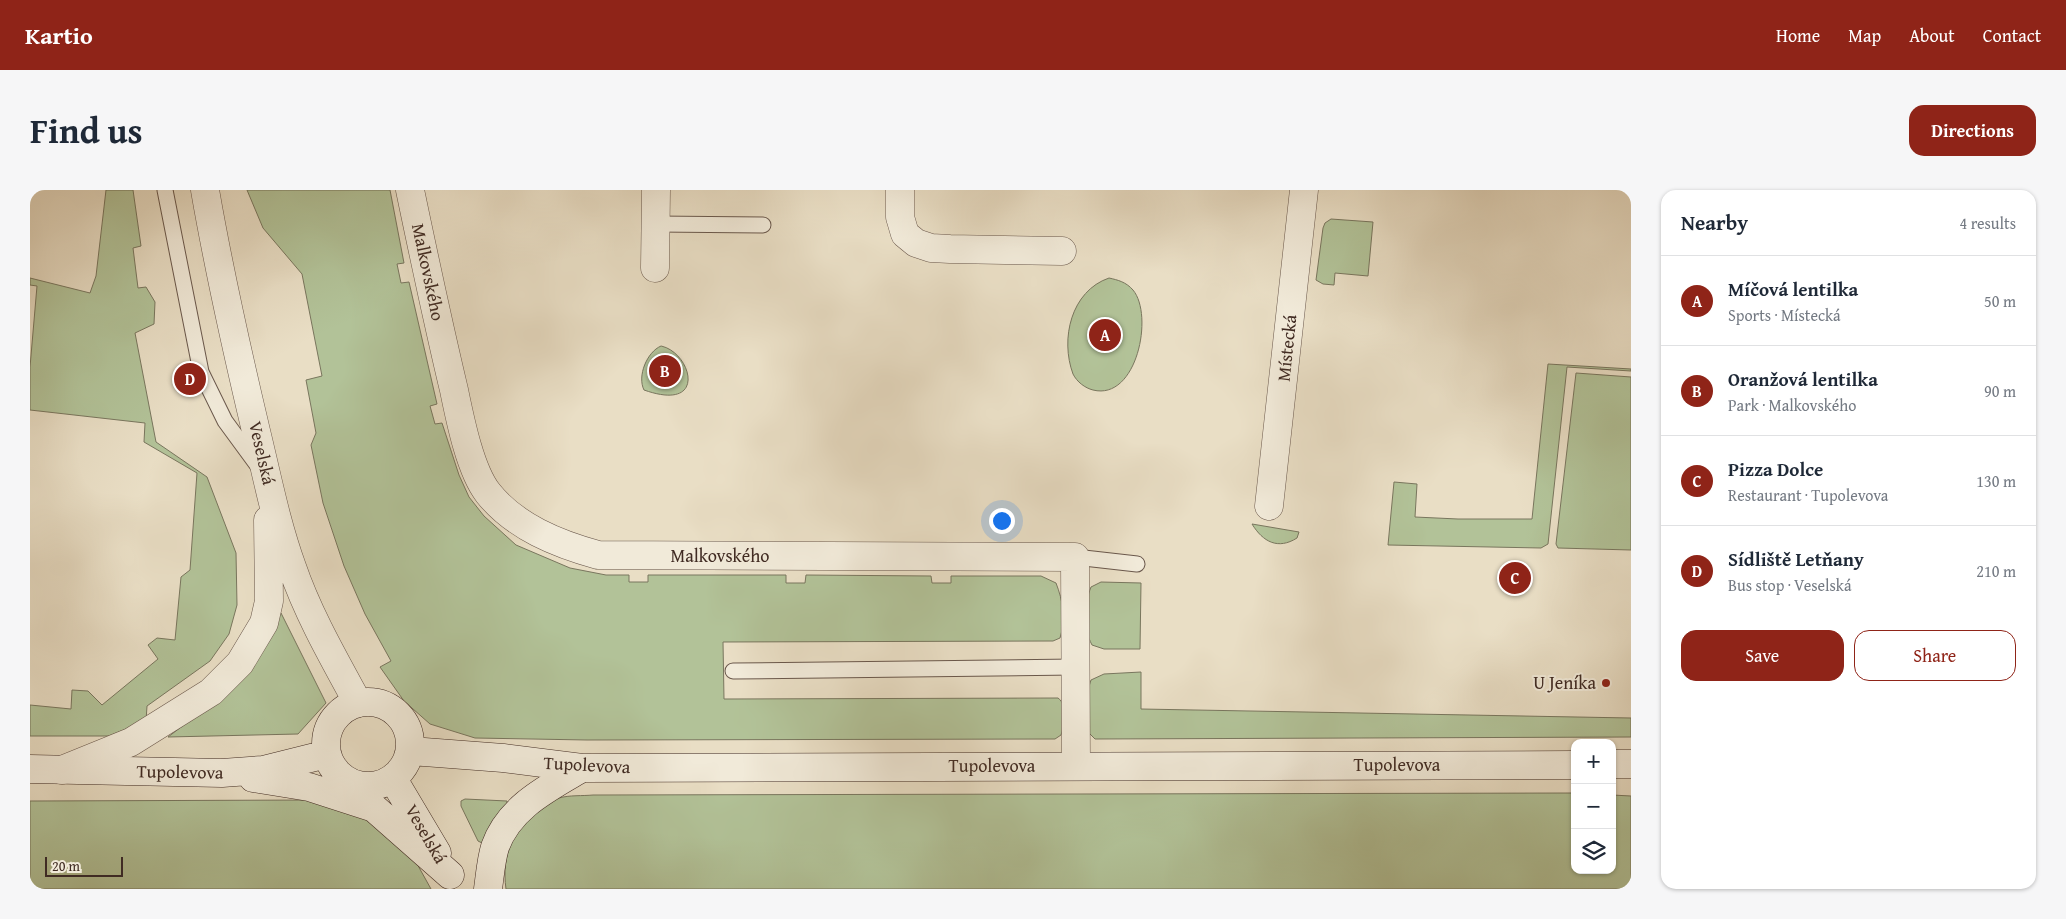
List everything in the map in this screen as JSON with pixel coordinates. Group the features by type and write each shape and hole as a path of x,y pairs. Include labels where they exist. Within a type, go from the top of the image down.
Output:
{"street":[{"name":"Veselská","path":"205,190 216,256 268,478 292,567 315,621 358,703"},
{"name":"Malkovského","path":"410,190 464,433 478,475 487,492 501,506 545,537 571,548 598,555 1075,557"},
{"path":"655,268 656,190"},
{"path":"900,190 900,217 905,234 916,242 930,248 1062,251"},
{"name":"Místecká","path":"1269,506 1304,190"},
{"path":"62,770 130,742 211,692 240,663 264,623 269,601 268,478"},
{"path":"1075,557 1076,766"},
{"path":"358,703 382,704 397,713 407,726 411,743 410,751 404,767 393,779 378,786 370,787 353,784 340,776 329,762 326,738 332,723 343,711 358,703"},
{"name":"Tupolevova","path":"410,751 504,758 582,768 1571,765"},
{"name":"Tupolevova","path":"30,769 222,773 263,770 327,754"},
{"path":"1616,764 1631,764"},
{"path":"488,889 495,847 516,812 582,768"},
{"path":"222,773 309,787 374,808 454,882"},
{"name":"Veselská","path":"393,779 454,882"}],"lane":[{"path":"165,190 201,372 225,421 268,478"},
{"path":"656,224 763,225"},
{"path":"1075,557 1137,564"},
{"path":"733,671 1075,668"}],"green space":[{"path":"106,190 133,190 141,246 133,248 138,288 146,287 155,302 154,324 135,333 156,442 207,477 236,553 237,605 229,634 210,661 147,706 146,721 109,736 30,736 30,705 71,709 72,690 88,691 102,705 158,659 148,645 157,638 175,640 181,577 190,570 197,473 144,442 145,423 30,410 30,367 37,286 30,285 30,278 90,293 96,276"},
{"path":"247,190 390,190 404,263 397,264 401,283 409,282 437,404 430,406 435,424 442,423 459,475 469,497 484,516 516,545 570,568 606,575 629,575 629,582 648,582 648,575 786,575 786,583 805,583 806,575 931,576 932,583 951,583 951,576 1041,576 1056,583 1062,603 1063,624 1060,638 1053,641 723,642 724,699 1058,698 1064,710 1061,735 1055,739 587,740 475,738 430,724 404,701 380,667 391,661 365,614 344,566 323,503 311,445 316,433 306,380 322,376 302,274 263,228"},
{"path":"1331,219 1373,222 1368,276 1335,273 1334,285 1323,284 1316,280 1323,228 1325,223"},
{"path":"1109,278 1125,283 1133,290 1139,302 1142,318 1141,336 1131,370 1121,383 1108,390 1093,390 1077,380 1073,374 1069,360 1069,332 1077,305 1096,284"},
{"path":"661,346 672,351 686,369 688,379 686,388 678,394 665,395 644,390 642,378 645,365 651,353"},
{"path":"1548,364 1631,369 1631,371 1567,367 1548,544 1541,548 1388,545 1394,482 1417,484 1415,517 1532,519"},
{"path":"1576,373 1631,377 1631,550 1558,548 1556,544"},
{"path":"1252,524 1299,532 1297,538 1290,542 1277,544 1266,540"},
{"path":"1101,582 1141,583 1140,649 1104,649 1092,645 1086,624 1087,601 1091,587"},
{"path":"281,613 326,703 298,734 168,737 223,695 250,666"},
{"path":"1141,672 1141,709 1631,718 1631,737 1095,739 1089,733 1087,693 1091,680 1104,674"},
{"path":"1571,793 1571,874 1616,874 1616,795 1631,796 1631,889 506,889 505,876 508,852 512,840 525,820 534,812 557,799 593,795"},
{"path":"465,799 507,801 507,805 482,843 478,841 461,806 461,801"},
{"path":"316,800 377,823 411,853 431,889 30,889 30,801"}],"place":[{"name":"Míčová lentilka","path":"1105,335"},
{"name":"Oranžová lentilka","path":"665,371"},
{"name":"Sídliště Letňany","path":"190,379"},
{"name":"Pizza Dolce","path":"1515,578"},
{"name":"U Jeníka","path":"1606,683"}]}
